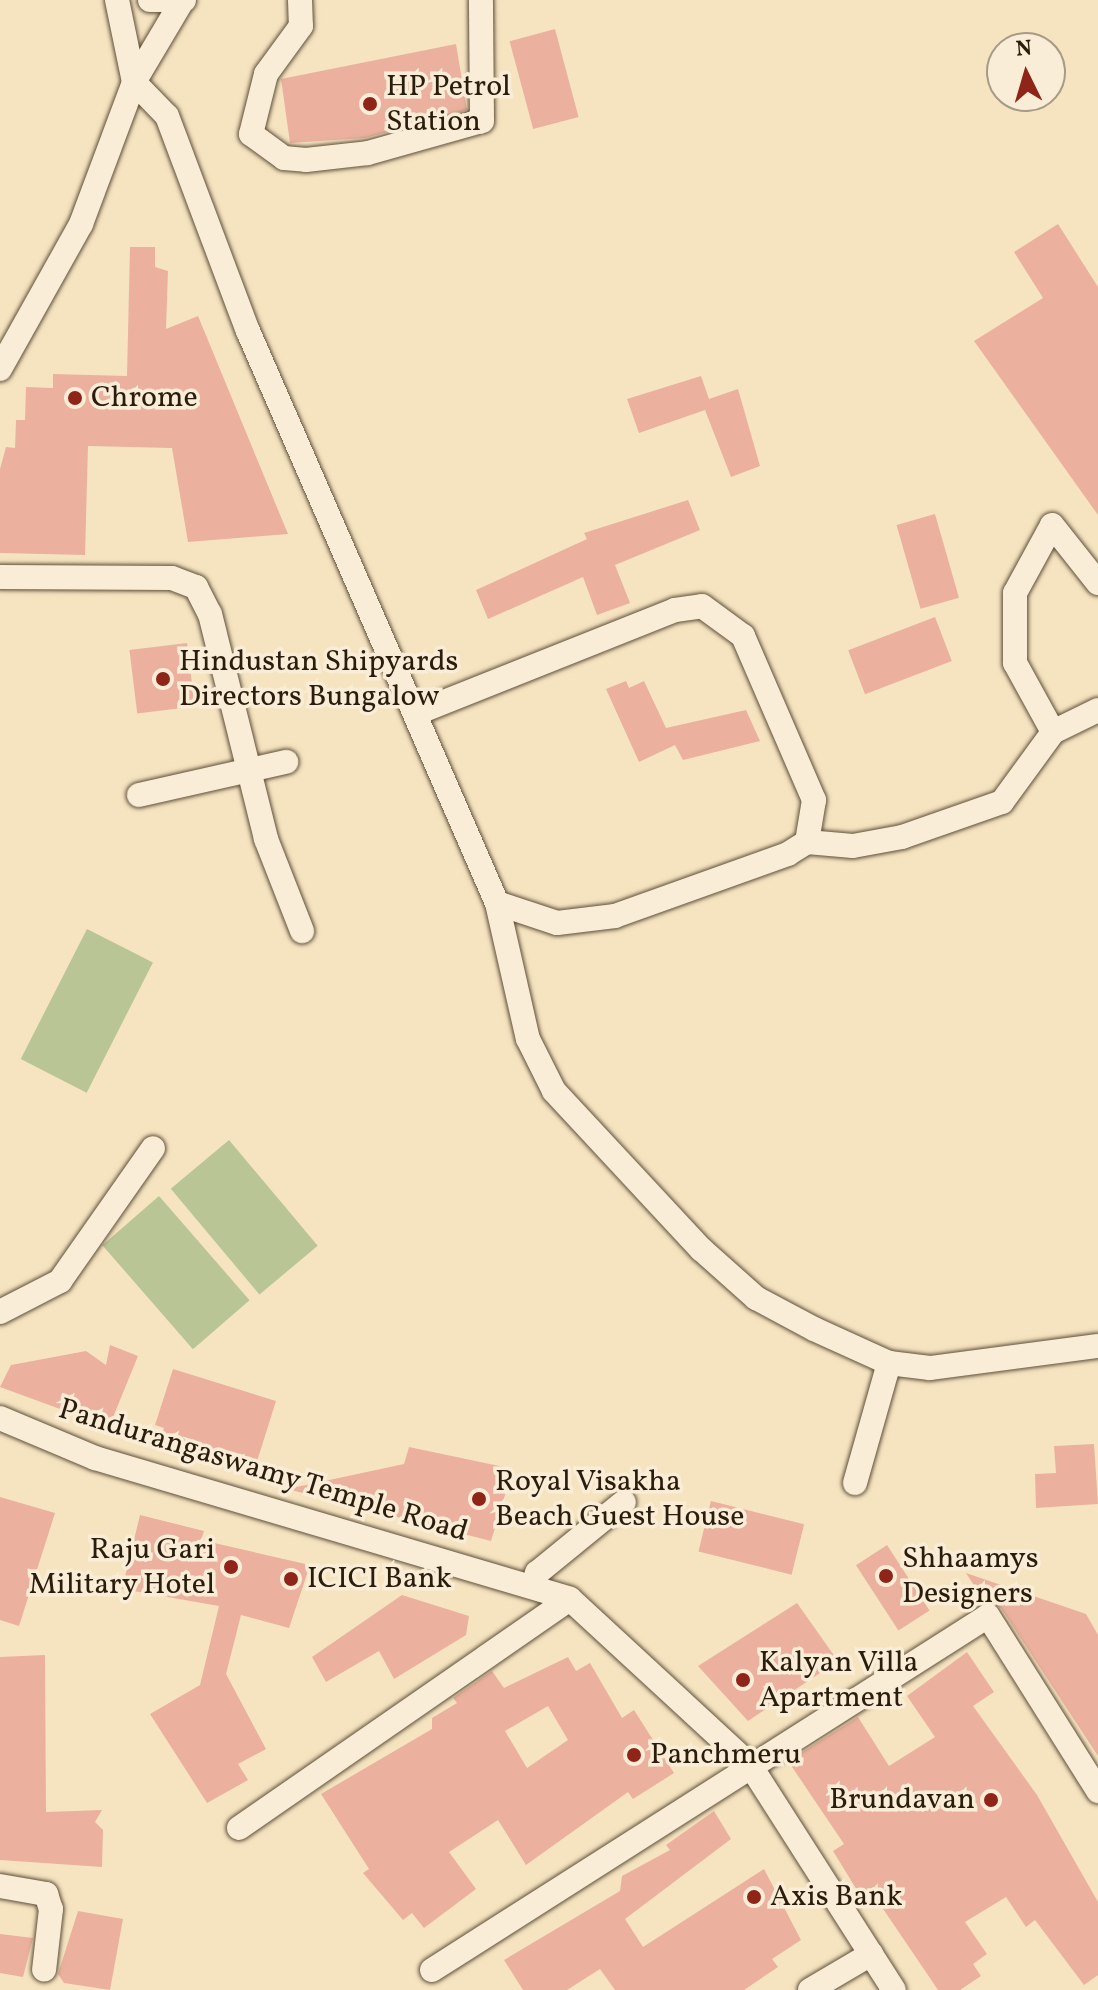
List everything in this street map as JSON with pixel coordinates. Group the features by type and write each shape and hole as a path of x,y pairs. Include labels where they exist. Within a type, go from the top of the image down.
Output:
{"street":[{"path":"117,0 134,82 167,116 248,331 419,712 497,903 528,1039 582,1126 756,1298 889,1363 971,1367 1098,1346"},
{"path":"150,0 183,0"},
{"path":"0,369 81,224 134,82 183,0"},
{"path":"300,0 301,26 266,74 251,134 284,158 306,160 368,153 482,121 481,0"},
{"path":"1053,732 1015,663 1015,593 1052,525 1098,583"},
{"path":"0,577 172,578 196,587 210,614 246,775 302,931"},
{"path":"419,712 675,610 702,606 743,636 814,800 807,842"},
{"path":"497,903 557,923 584,923 807,842 853,846 902,837 1002,802 1053,732 1098,710"},
{"path":"139,795 246,775 286,762"},
{"path":"0,1312 60,1281 153,1148"},
{"path":"855,1483 889,1363"},
{"name":"Pandurangaswamy Temple Road","path":"0,1418 95,1458 570,1599 750,1765 894,1990"},
{"path":"533,1587 537,1573 624,1502"},
{"path":"239,1828 570,1599"},
{"path":"432,1970 988,1616 1098,1791"},
{"path":"0,1886 46,1894 51,1909 44,1970"},
{"path":"810,1990 871,1954"}],"green space":[{"path":"87,929 153,963 87,1093 21,1059"},
{"path":"229,1140 318,1246 259,1295 171,1189"},
{"path":"159,1196 250,1300 193,1349 102,1245"}],"building":[{"path":"555,29 579,117 533,129 510,41"},
{"path":"456,44 467,110 365,138 290,143 281,79"},
{"path":"1058,224 1098,287 1098,515 974,341 1043,298 1014,252"},
{"path":"130,247 155,247 155,267 168,271 166,329 198,316 288,534 188,542 172,448 88,446 85,555 0,553 0,469 6,447 15,448 16,420 25,420 26,387 53,388 53,374 127,376"},
{"path":"701,376 709,399 738,389 760,466 731,477 705,410 639,433 627,399"},
{"path":"688,500 700,530 615,565 630,603 597,615 583,577 488,619 476,590 587,539 584,533"},
{"path":"935,514 959,598 921,609 897,525"},
{"path":"935,617 952,661 865,694 848,650"},
{"name":"Hindustan Shipyards Directors Bungalow","path":"187,643 195,707 137,714 129,650"},
{"path":"626,681 629,688 644,681 666,728 746,710 760,741 683,760 675,745 639,762 606,689"},
{"path":"110,1345 138,1356 109,1427 0,1387 11,1365 86,1351 106,1365"},
{"path":"173,1369 276,1401 253,1474 158,1445 164,1428 155,1425"},
{"path":"1094,1444 1098,1504 1036,1508 1035,1474 1056,1473 1054,1446"},
{"path":"409,1447 513,1469 491,1541 287,1489 404,1464"},
{"path":"0,1497 55,1513 19,1626 0,1620"},
{"path":"711,1501 804,1524 792,1575 698,1551"},
{"path":"140,1515 204,1531 201,1540 310,1565 289,1628 241,1615 226,1674 266,1749 238,1764 248,1780 207,1803 150,1714 200,1685 219,1606 122,1589"},
{"path":"887,1545 929,1610 898,1631 856,1565"},
{"path":"966,1573 1086,1614 1098,1635 1098,1756 1001,1608 985,1602"},
{"path":"402,1595 469,1616 466,1635 394,1679 379,1651 326,1682 312,1657"},
{"path":"797,1603 838,1661 748,1721 698,1666"},
{"path":"967,1652 994,1692 973,1706 1037,1795 1098,1902 1098,1975 1084,1985 1035,1920 1026,1927 1006,1897 965,1922 987,1954 973,1964 981,1976 960,1990 938,1990 873,1894 863,1900 833,1851 844,1844 788,1761 858,1717 889,1766 935,1737 907,1696"},
{"path":"45,1655 46,1812 102,1810 95,1822 103,1830 102,1867 0,1860 0,1657"},
{"path":"568,1657 576,1671 590,1663 622,1718 634,1710 674,1773 633,1799 628,1792 526,1865 498,1820 449,1852 476,1889 424,1928 412,1913 403,1920 363,1873 369,1869 321,1794 432,1729 432,1718 457,1703 453,1698 492,1671 504,1688","holes":["548,1706 568,1740 527,1768 505,1731"]},
{"path":"714,1811 731,1839 625,1919 643,1947 764,1869 801,1940 772,1959 778,1967 744,1990 615,1990 600,1969 567,1990 523,1990 504,1960 620,1891 622,1876 670,1850 666,1845"},
{"path":"78,1911 123,1919 110,1990 64,1983 58,1974"},
{"path":"0,1934 33,1938 23,1977 0,1973"}],"place":[{"name":"HP Petrol Station","path":"370,104"},
{"name":"Chrome","path":"75,398"},
{"name":"Hindustan Shipyards Directors Bungalow","path":"163,679"},
{"name":"Royal Visakha Beach Guest House","path":"479,1499"},
{"name":"Raju Gari Military Hotel","path":"231,1567"},
{"name":"Shhaamys Designers","path":"886,1576"},
{"name":"ICICI Bank","path":"291,1579"},
{"name":"Kalyan Villa Apartment","path":"743,1680"},
{"name":"Panchmeru","path":"634,1755"},
{"name":"Brundavan","path":"991,1800"},
{"name":"Axis Bank","path":"754,1897"}]}
